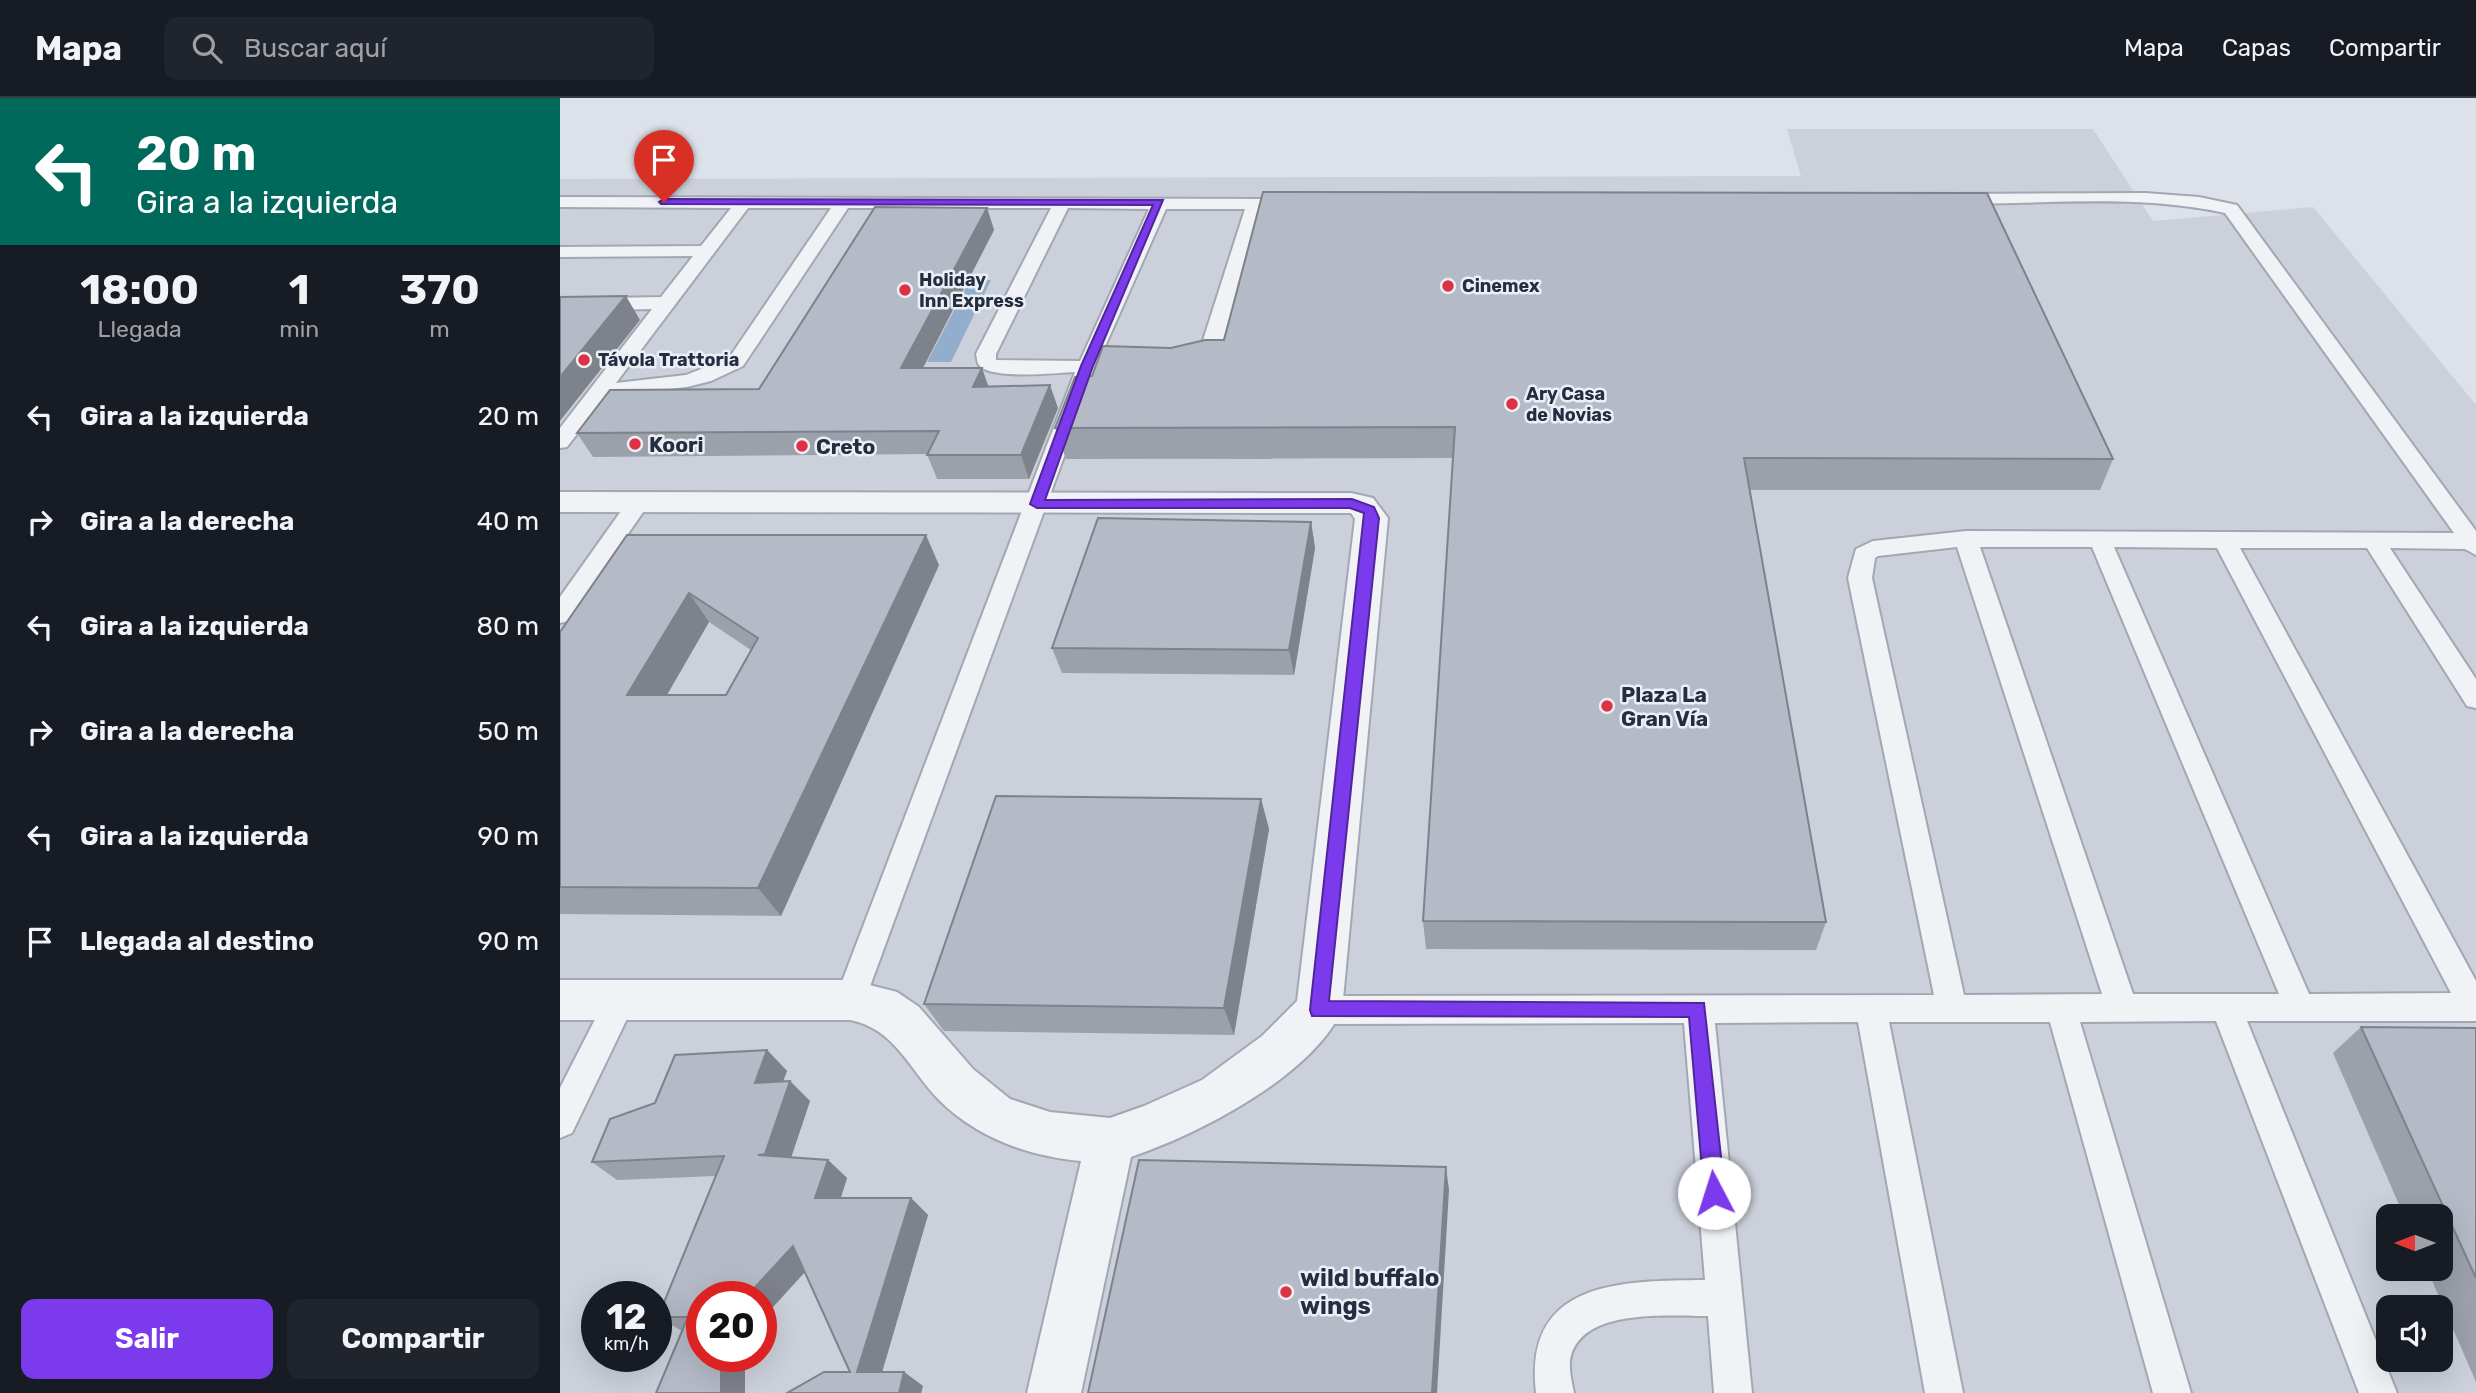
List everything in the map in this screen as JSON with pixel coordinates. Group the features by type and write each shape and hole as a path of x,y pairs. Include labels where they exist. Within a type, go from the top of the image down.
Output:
{"street":[{"path":"560,502 1352,503 1369,510 1372,518 1319,1010 1278,1051 1220,1096 1152,1127 1110,1141 1051,1135 996,1117 956,1086 903,1022 881,1006 850,1000 560,1000"},
{"path":"1054,1393 1110,1141"}],"lane":[{"path":"1936,200 2156,198 2208,203 2231,209 2245,224 2474,544"},
{"path":"560,202 1310,204"},
{"path":"560,442 743,202"},
{"path":"850,1000 1087,366 1160,202"},
{"path":"599,390 693,381 717,374 736,362 843,203"},
{"path":"1062,203 986,354 987,363 1003,368 1120,367"},
{"path":"1178,370 1199,368 1204,363 1255,204"},
{"path":"560,252 705,251"},
{"path":"560,304 664,303"},
{"path":"560,615 639,502"},
{"path":"1952,1008 1860,578 1860,565 1864,554 1873,549 1966,539 2474,544"},
{"path":"1966,539 2122,1008"},
{"path":"2100,540 2300,1008"},
{"path":"1319,1010 2475,1007 2224,540"},
{"path":"2374,541 2476,699"},
{"path":"560,1122 621,1000"},
{"path":"2061,1008 2172,1393"},
{"path":"2226,1008 2378,1393"},
{"path":"1698,1009 1733,1393"},
{"path":"1871,1009 1944,1393"},
{"path":"1555,1393 1552,1361 1559,1337 1572,1319 1602,1303 1724,1298"}],"shaded area":[{"path":"1787,129 2093,129 2153,221 2313,207 2476,405 2476,1393 560,1393 560,179 1801,176"}],"water":[{"path":"970,280 991,280 951,362 927,362"}],"building":[{"name":"Plaza La Gran Vía","path":"1263,192 1987,193 2113,459 1744,458 1826,922 1423,921 1455,427 1055,428 1075,377 1092,376 1103,346 1171,348 1205,340 1224,340"},
{"path":"875,207 987,208 901,368 982,368 973,387 1050,385 1021,455 927,455 939,431 577,433 610,390 759,389"},
{"path":"626,296 560,377 560,297"},
{"path":"1098,518 1311,522 1289,650 1052,648"},
{"path":"627,535 926,535 758,888 560,887 560,632","holes":["689,593 758,638 726,695 627,695"]},
{"path":"996,796 1261,799 1224,1008 924,1004"},
{"path":"2361,1027 2476,1028 2476,1278 2454,1230 2454,1204 2442,1204"},
{"path":"767,1050 755,1083 790,1081 765,1154 758,1155 828,1160 815,1198 911,1198 857,1372 904,1372 899,1393 787,1393 824,1372 850,1372 793,1246 761,1281 686,1281 686,1317 672,1317 672,1283 724,1156 592,1162 610,1119 655,1103 675,1055"},
{"name":"wild buffalo wings","path":"1139,1160 1446,1167 1432,1393 1088,1393"},
{"path":"686,1322 686,1372 721,1372 721,1393 656,1393 665,1372 672,1372 672,1355"}],"place":[{"name":"Cinemex","path":"1448,286"},
{"name":"Holiday Inn Express","path":"905,290"},
{"name":"Távola Trattoria","path":"584,360"},
{"name":"Ary Casa de Novias","path":"1512,404"},
{"name":"Koori","path":"635,444"},
{"name":"Creto","path":"802,446"},
{"name":"Plaza La Gran Vía","path":"1607,706"},
{"name":"wild buffalo wings","path":"1286,1292"}],"route":[{"path":"664,202 1160,202 1087,366 1037,504 1352,503 1369,510 1372,518 1319,1010 1698,1009 1714,1193"}]}
